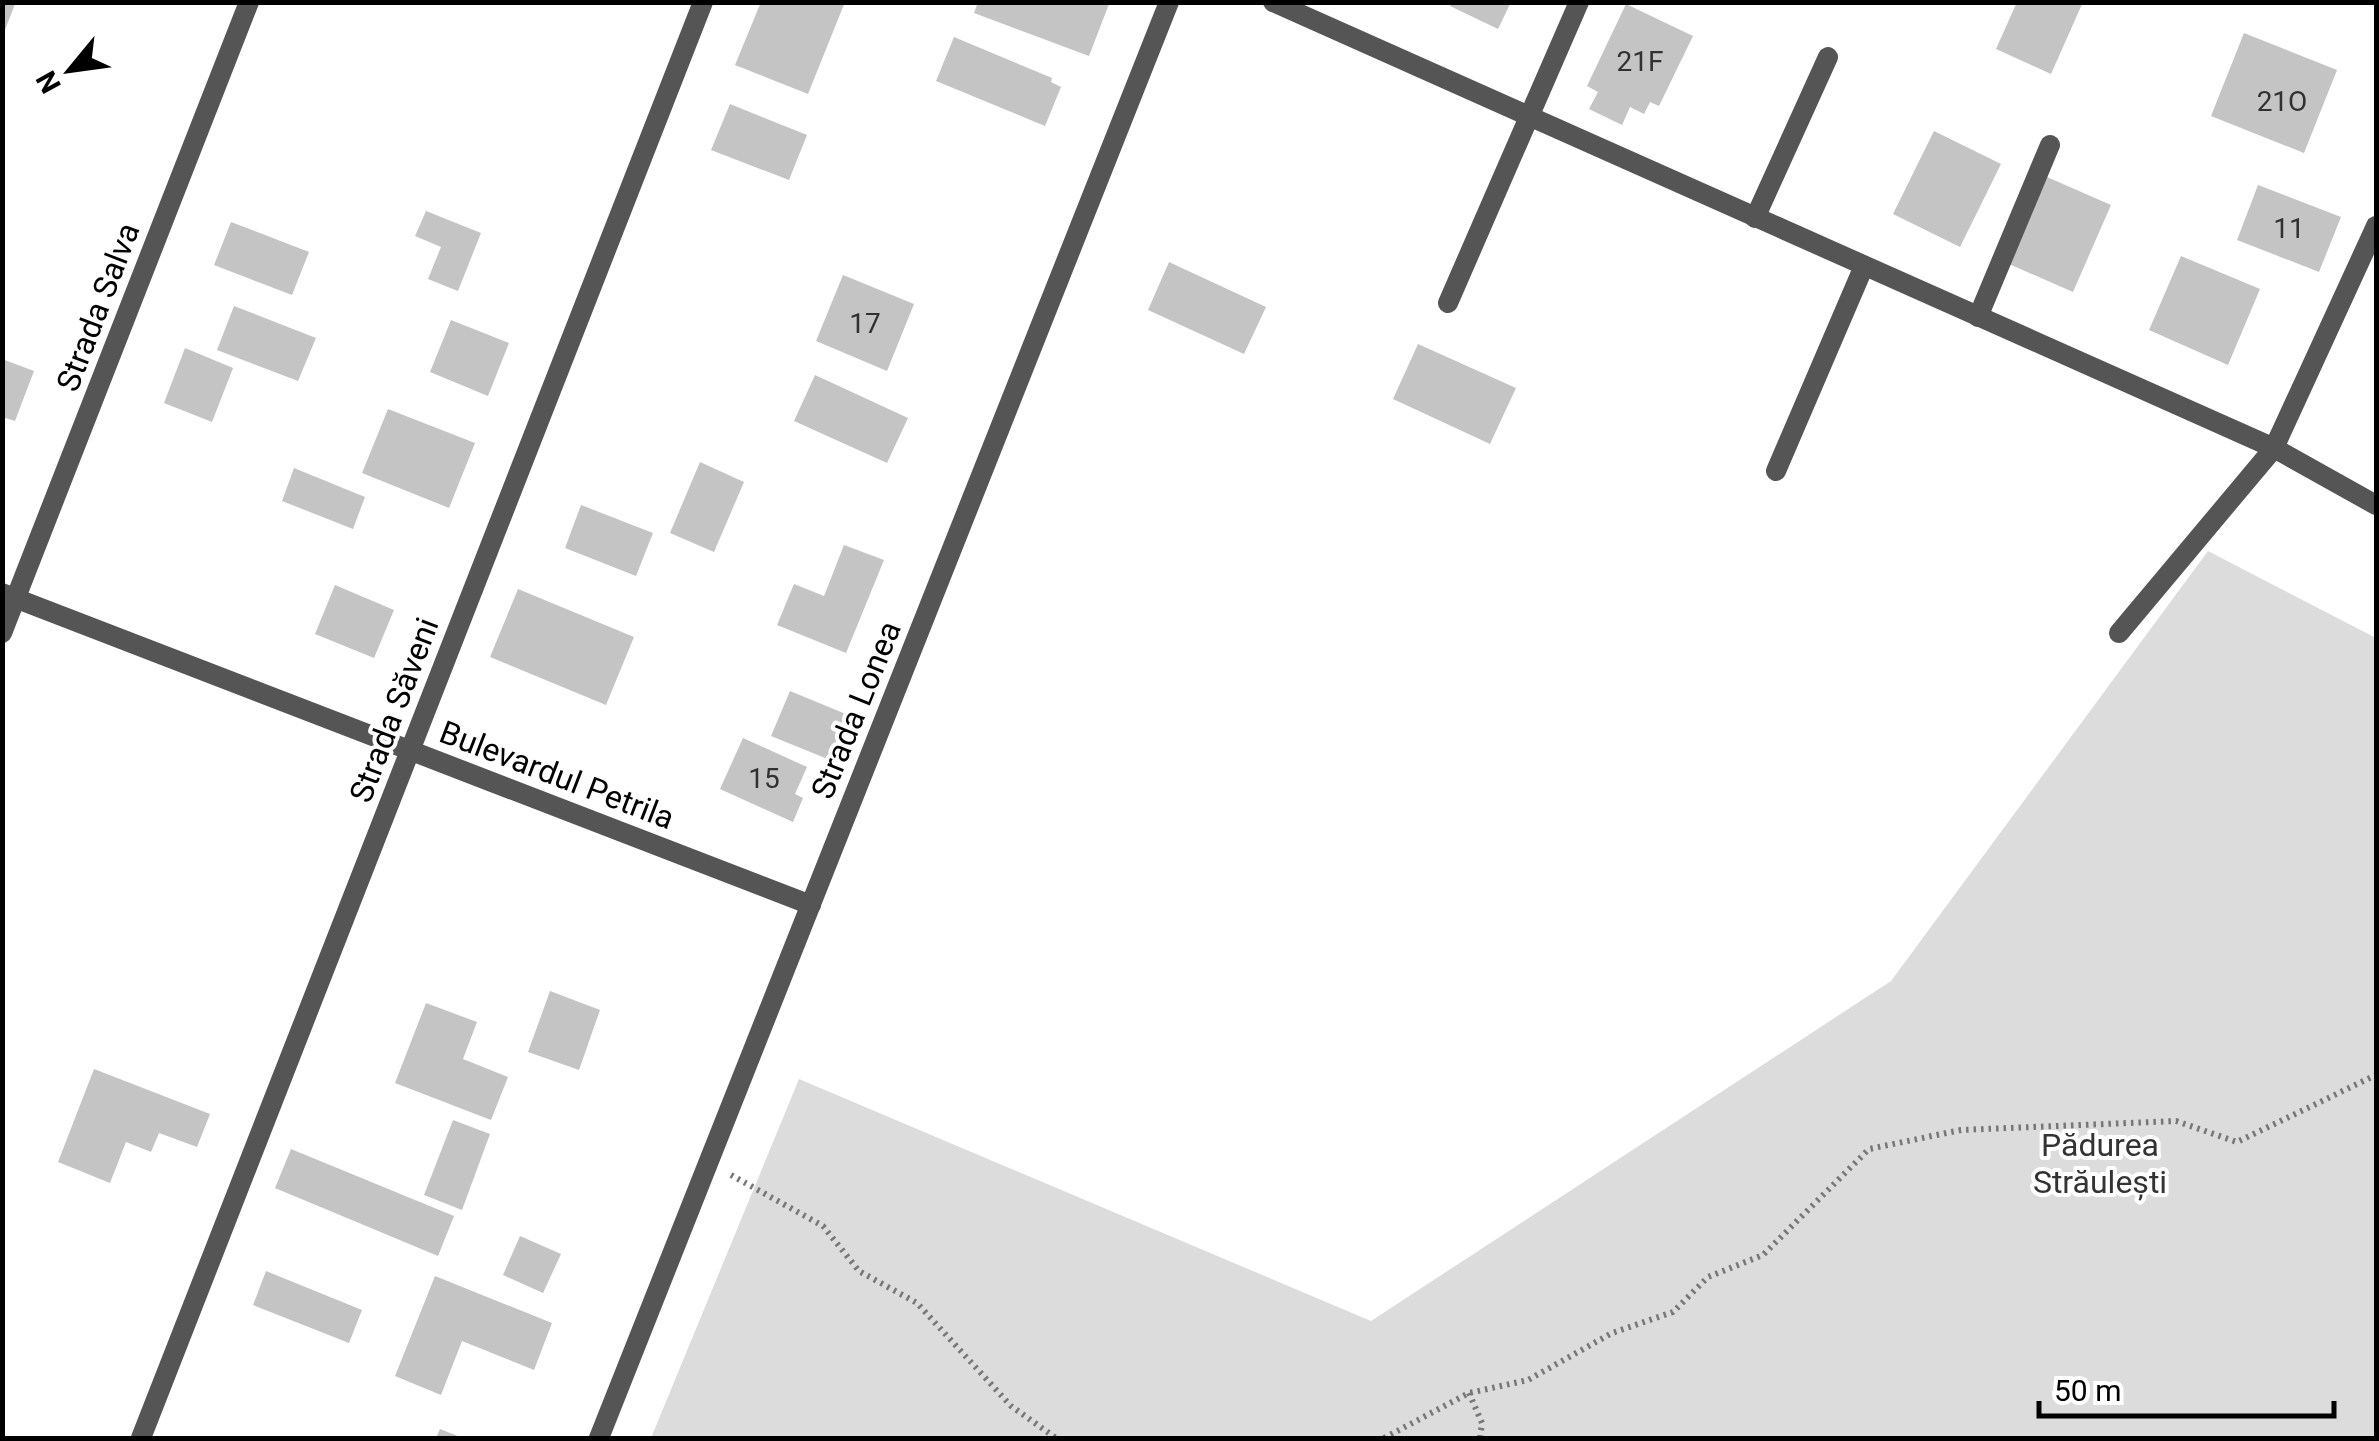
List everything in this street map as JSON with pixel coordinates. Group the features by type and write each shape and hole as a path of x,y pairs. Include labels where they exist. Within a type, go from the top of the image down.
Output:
{"street":[{"name":"Strada Salva","path":"2,633 9,596 249,2"},
{"name":"Strada Săveni","path":"141,1438 703,2"},
{"name":"Strada Lonea","path":"599,1438 1168,2"},
{"path":"1273,2 2274,448 2376,505"},
{"path":"1448,302 1578,2"},
{"path":"1755,218 1828,57"},
{"path":"1978,317 2050,145"},
{"path":"2119,632 2274,448 2376,226"},
{"path":"1776,471 1864,266"},
{"name":"Bulevardul Petrila","path":"9,596 810,905"}],"path":[{"path":"1384,1438 1469,1393 1528,1380 1612,1333 1673,1312 1708,1277 1762,1256 1868,1149 1961,1130 2176,1121 2236,1142 2376,1076"},
{"path":"708,1162 823,1226 859,1270 917,1303 1010,1406 1056,1438"},
{"path":"1469,1393 1482,1423 1480,1438"}],"green space":[{"name":"Pădurea Străulești","path":"2208,551 2376,638 2376,1438 651,1438 799,1079 1371,1321 1891,981"}],"building":[{"path":"2,2 15,4 3,35 2,35"},
{"path":"761,2 845,2 808,94 735,65"},
{"path":"978,2 1109,4 1089,56 974,13"},
{"path":"1452,2 1511,2 1498,29 1450,6"},
{"path":"2017,2 2083,2 2051,74 1996,49"},
{"path":"1626,4 1693,36 1659,106 1650,102 1644,114 1630,107 1622,125 1589,109 1598,92 1587,86"},
{"path":"2244,33 2337,70 2304,153 2211,116"},
{"path":"954,37 1052,78 1051,82 1061,87 1045,126 936,81"},
{"path":"730,104 807,135 789,180 711,150"},
{"path":"1934,131 2001,164 1960,247 1893,214"},
{"path":"2047,177 2111,205 2073,292 2009,264"},
{"path":"2258,185 2341,217 2319,272 2237,240"},
{"path":"426,211 481,233 458,291 428,279 441,247 415,236"},
{"path":"231,222 309,252 292,295 214,265"},
{"path":"2181,256 2260,289 2228,365 2149,330"},
{"path":"1169,262 1266,307 1244,354 1148,310"},
{"path":"843,275 914,304 887,371 816,341"},
{"path":"234,306 316,338 298,381 217,350"},
{"path":"451,320 509,343 488,396 430,372"},
{"path":"1418,344 1516,388 1490,444 1393,399"},
{"path":"185,348 233,368 212,422 164,403"},
{"path":"2,359 34,371 15,421 2,417"},
{"path":"815,375 908,418 887,463 794,421"},
{"path":"388,409 475,443 449,508 362,473"},
{"path":"700,462 744,482 714,552 670,533"},
{"path":"294,468 365,497 353,529 282,501"},
{"path":"581,505 653,533 636,576 565,548"},
{"path":"844,545 884,560 846,653 777,625 794,584 824,596"},
{"path":"335,585 394,610 374,658 315,634"},
{"path":"518,589 634,637 606,705 490,657"},
{"path":"790,691 853,717 835,762 771,736"},
{"path":"743,738 807,767 795,794 803,798 793,822 720,789"},
{"path":"550,991 600,1010 579,1070 528,1052"},
{"path":"426,1003 477,1022 463,1059 508,1077 491,1120 395,1083"},
{"path":"94,1069 210,1114 197,1147 159,1133 151,1152 126,1142 110,1183 58,1162"},
{"path":"453,1120 490,1134 462,1210 424,1195"},
{"path":"291,1149 454,1216 438,1256 275,1188"},
{"path":"520,1236 561,1254 543,1293 503,1275"},
{"path":"266,1271 362,1310 349,1343 253,1305"},
{"path":"435,1276 552,1323 534,1370 462,1341 441,1395 395,1376"},
{"path":"440,1429 463,1438 436,1438"}]}
